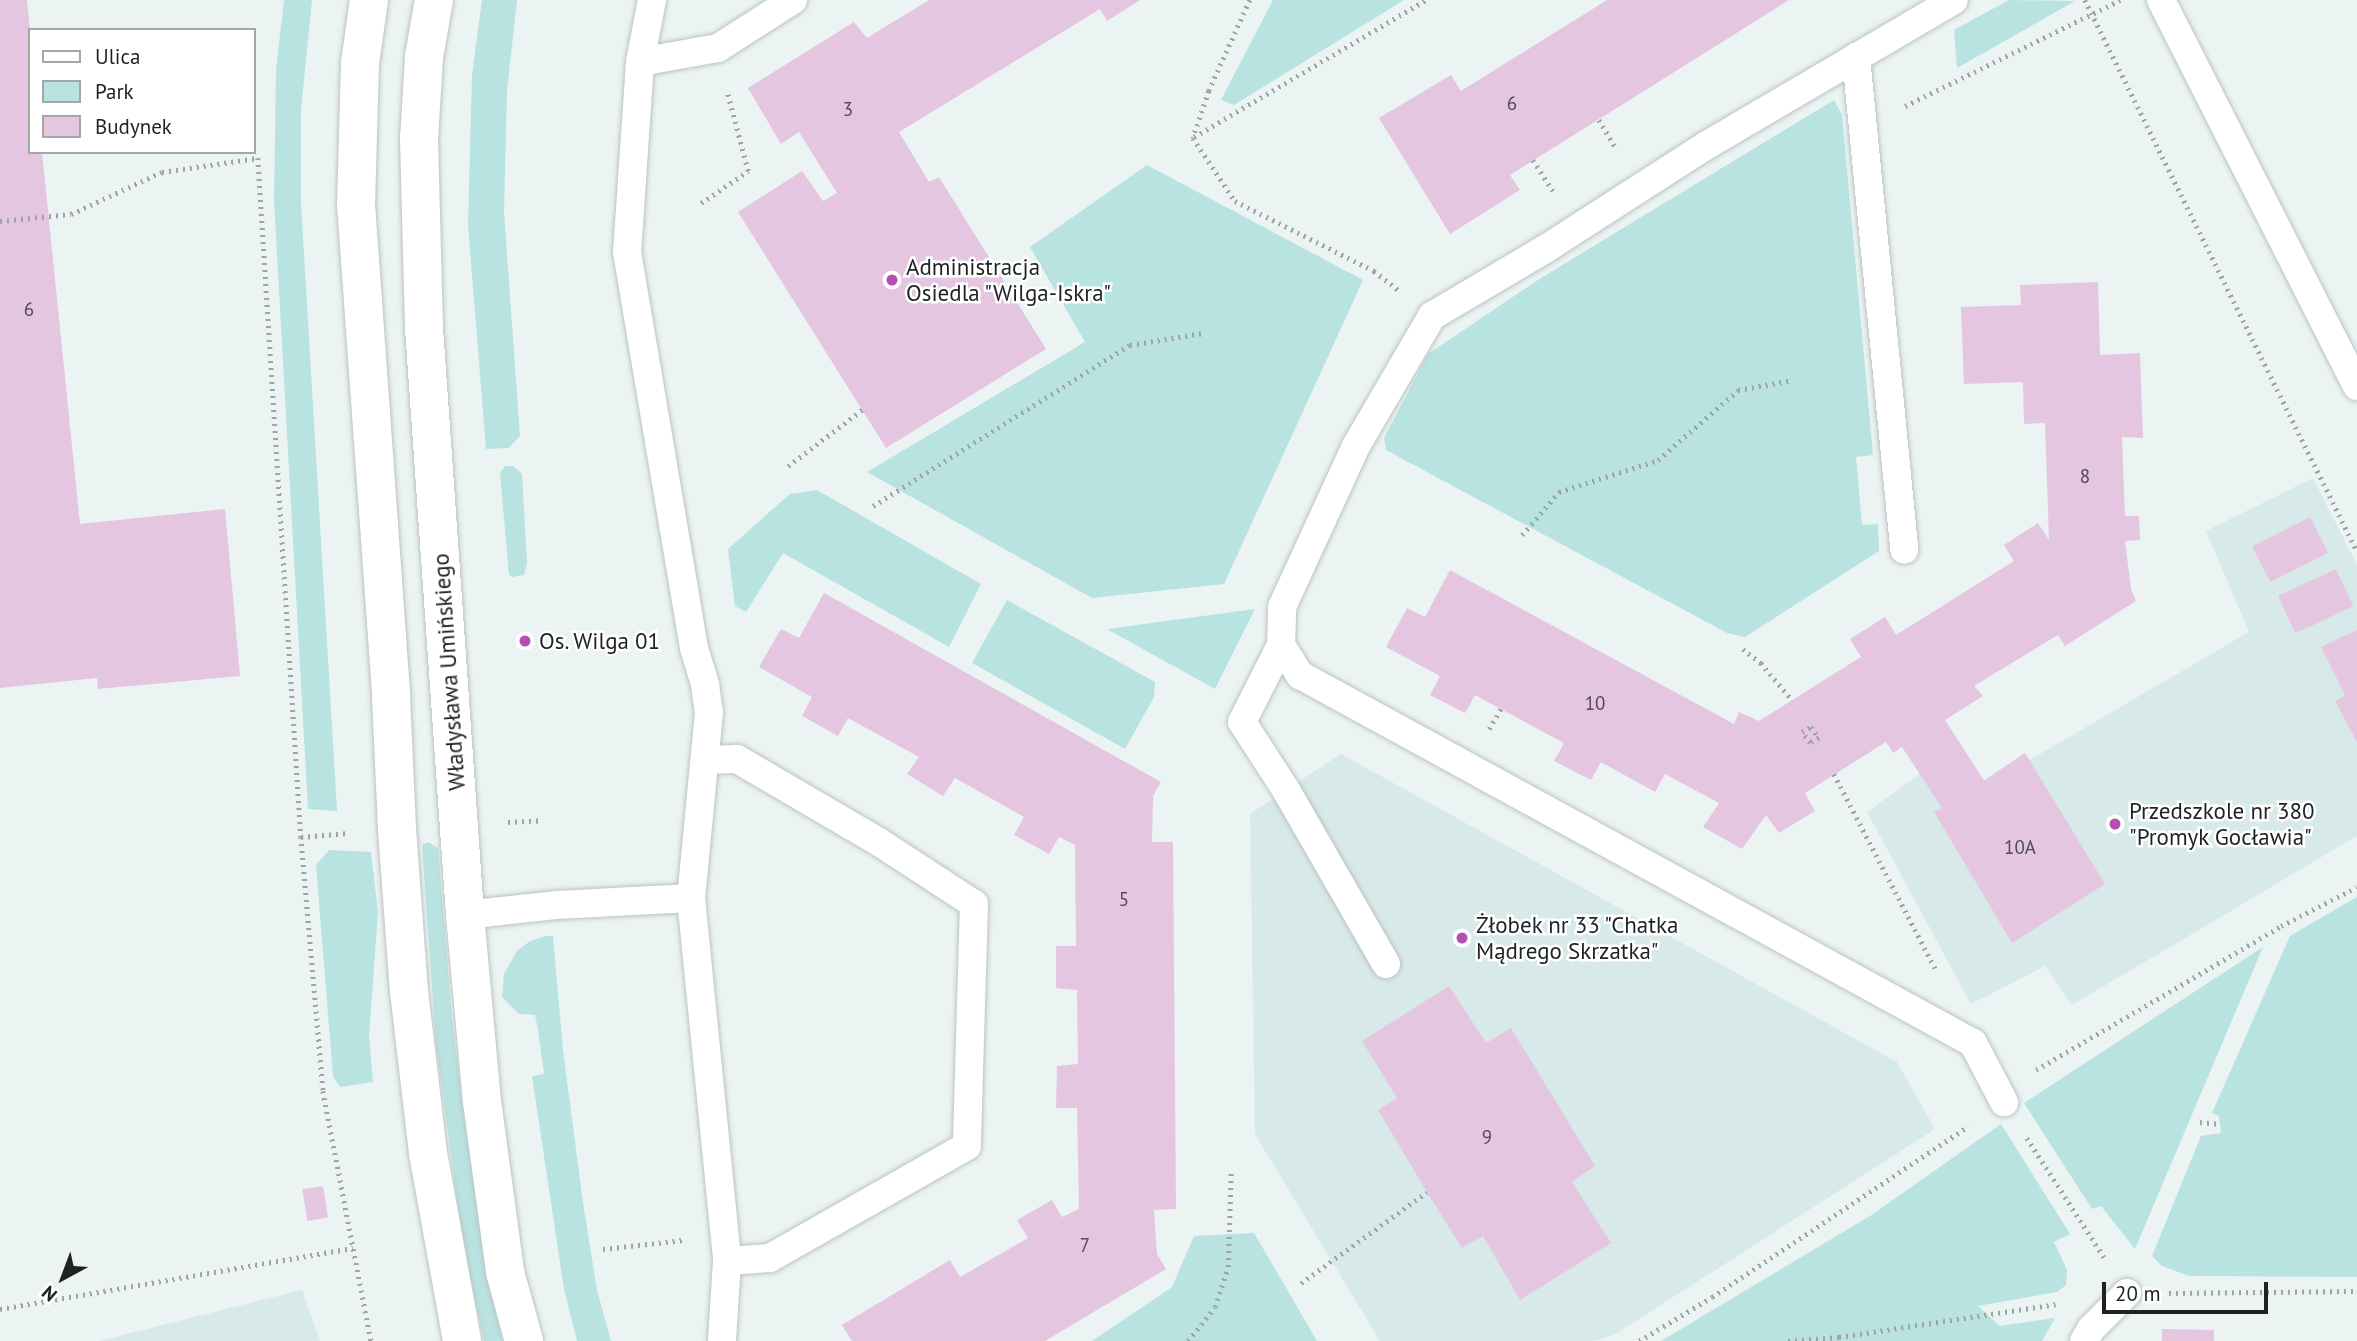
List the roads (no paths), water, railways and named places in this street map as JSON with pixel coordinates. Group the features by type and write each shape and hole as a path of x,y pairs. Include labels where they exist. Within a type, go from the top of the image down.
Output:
{"street":[{"path":"369,0 360,63 356,204 390,683 397,830 409,991 428,1153 461,1341"},
{"name":"Władysława Umińskiego","path":"434,0 424,57 419,138 424,328 465,915 482,1101 505,1272 524,1341"}],"lane":[{"path":"652,0 640,62 626,252 694,648 705,685 709,712 707,760 691,898 727,1261 722,1341"},
{"path":"640,62 718,48 793,0"},
{"path":"1386,964 1286,790 1241,722 1281,645 1282,607 1356,446 1432,316 1547,248 1707,145 1954,0"},
{"path":"2161,0 2357,386"},
{"path":"1856,57 1904,550"},
{"path":"1281,645 1300,675 1973,1043 2004,1102"},
{"path":"707,760 737,759 879,842 974,904 967,1146 770,1258 727,1261"},
{"path":"465,915 557,905 691,898"},
{"path":"2084,1341 2091,1329 2127,1293"}],"place":[{"name":"Administracja Osiedla \"Wilga-Iskra\"","path":"892,280"},
{"name":"Os. Wilga 01","path":"525,641"},
{"name":"Przedszkole nr 380 \"Promyk Gocławia\"","path":"2115,824"},
{"name":"Żłobek nr 33 \"Chatka Mądrego Skrzatka\"","path":"1462,938"}]}
